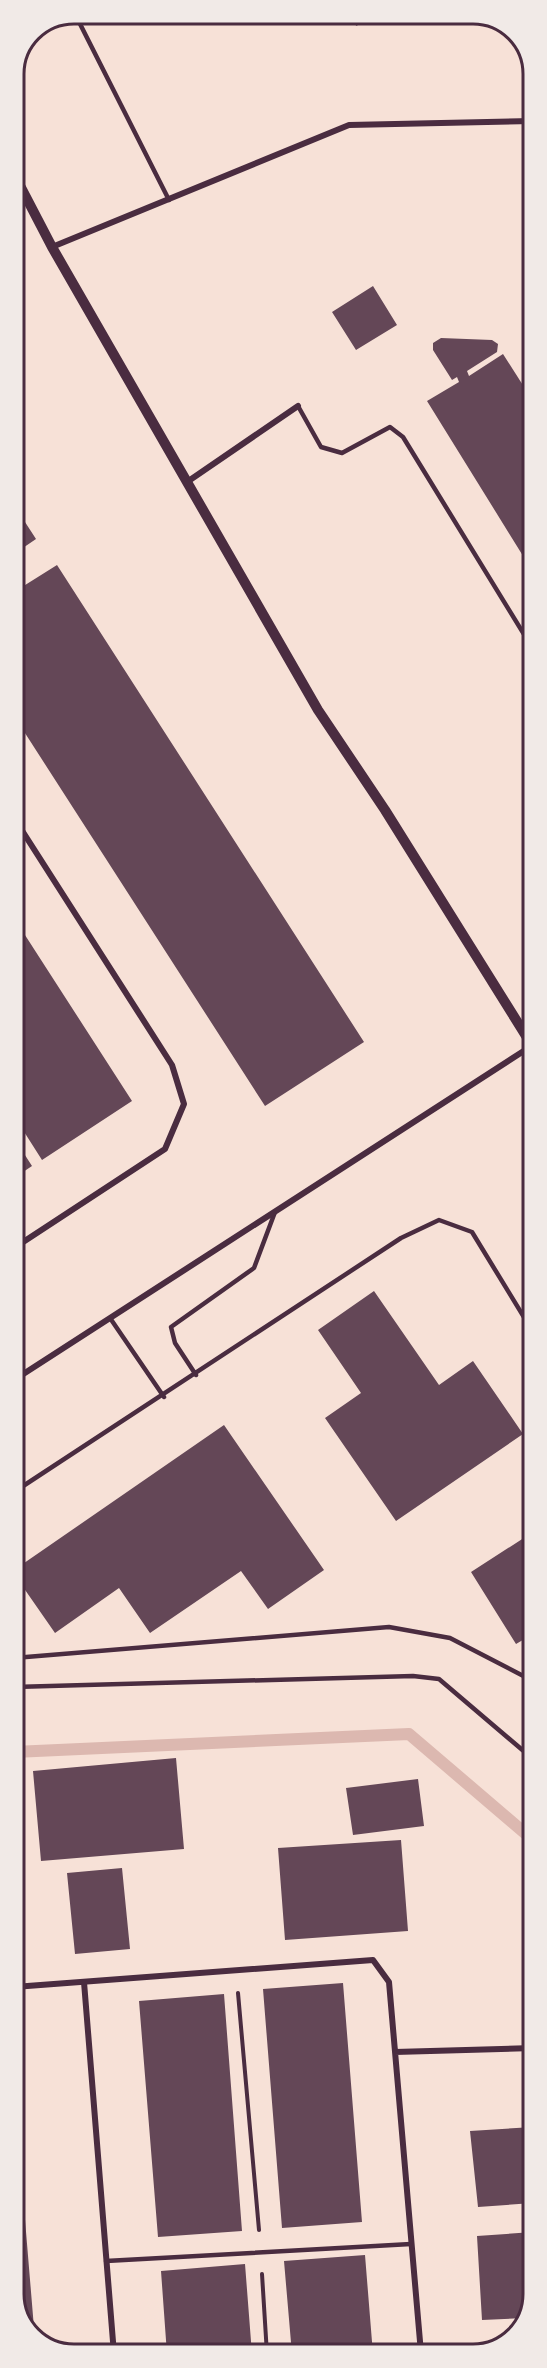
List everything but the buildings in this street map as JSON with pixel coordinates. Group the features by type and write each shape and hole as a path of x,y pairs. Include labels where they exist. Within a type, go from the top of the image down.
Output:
{"street":[{"path":"52,247 349,125 523,121"},
{"path":"24,193 52,247 318,710 385,810 523,1030"},
{"path":"188,482 298,406"},
{"path":"24,834 172,1065 184,1104 165,1149 24,1241"},
{"path":"24,1374 523,1052"},
{"path":"24,1987 373,1960 388,1982 420,2344"},
{"path":"84,1982 113,2344"},
{"path":"394,2052 523,2048"}],"lane":[{"path":"80,24 170,200"},
{"path":"298,406 321,447 342,453 390,427 403,437 523,633"},
{"path":"196,1375 175,1342 171,1327 254,1268 275,1211"},
{"path":"24,1486 164,1397 400,1238 439,1220 472,1232 523,1316"},
{"path":"110,1318 164,1397"},
{"path":"24,1657 389,1627 450,1638 523,1676"},
{"path":"24,1687 413,1676 439,1679 523,1750"},
{"path":"106,2261 411,2244"}],"path":[{"path":"236,1971 261,2252 266,2344"}],"waterway":[{"path":"24,1752 409,1734 523,1831"}]}
